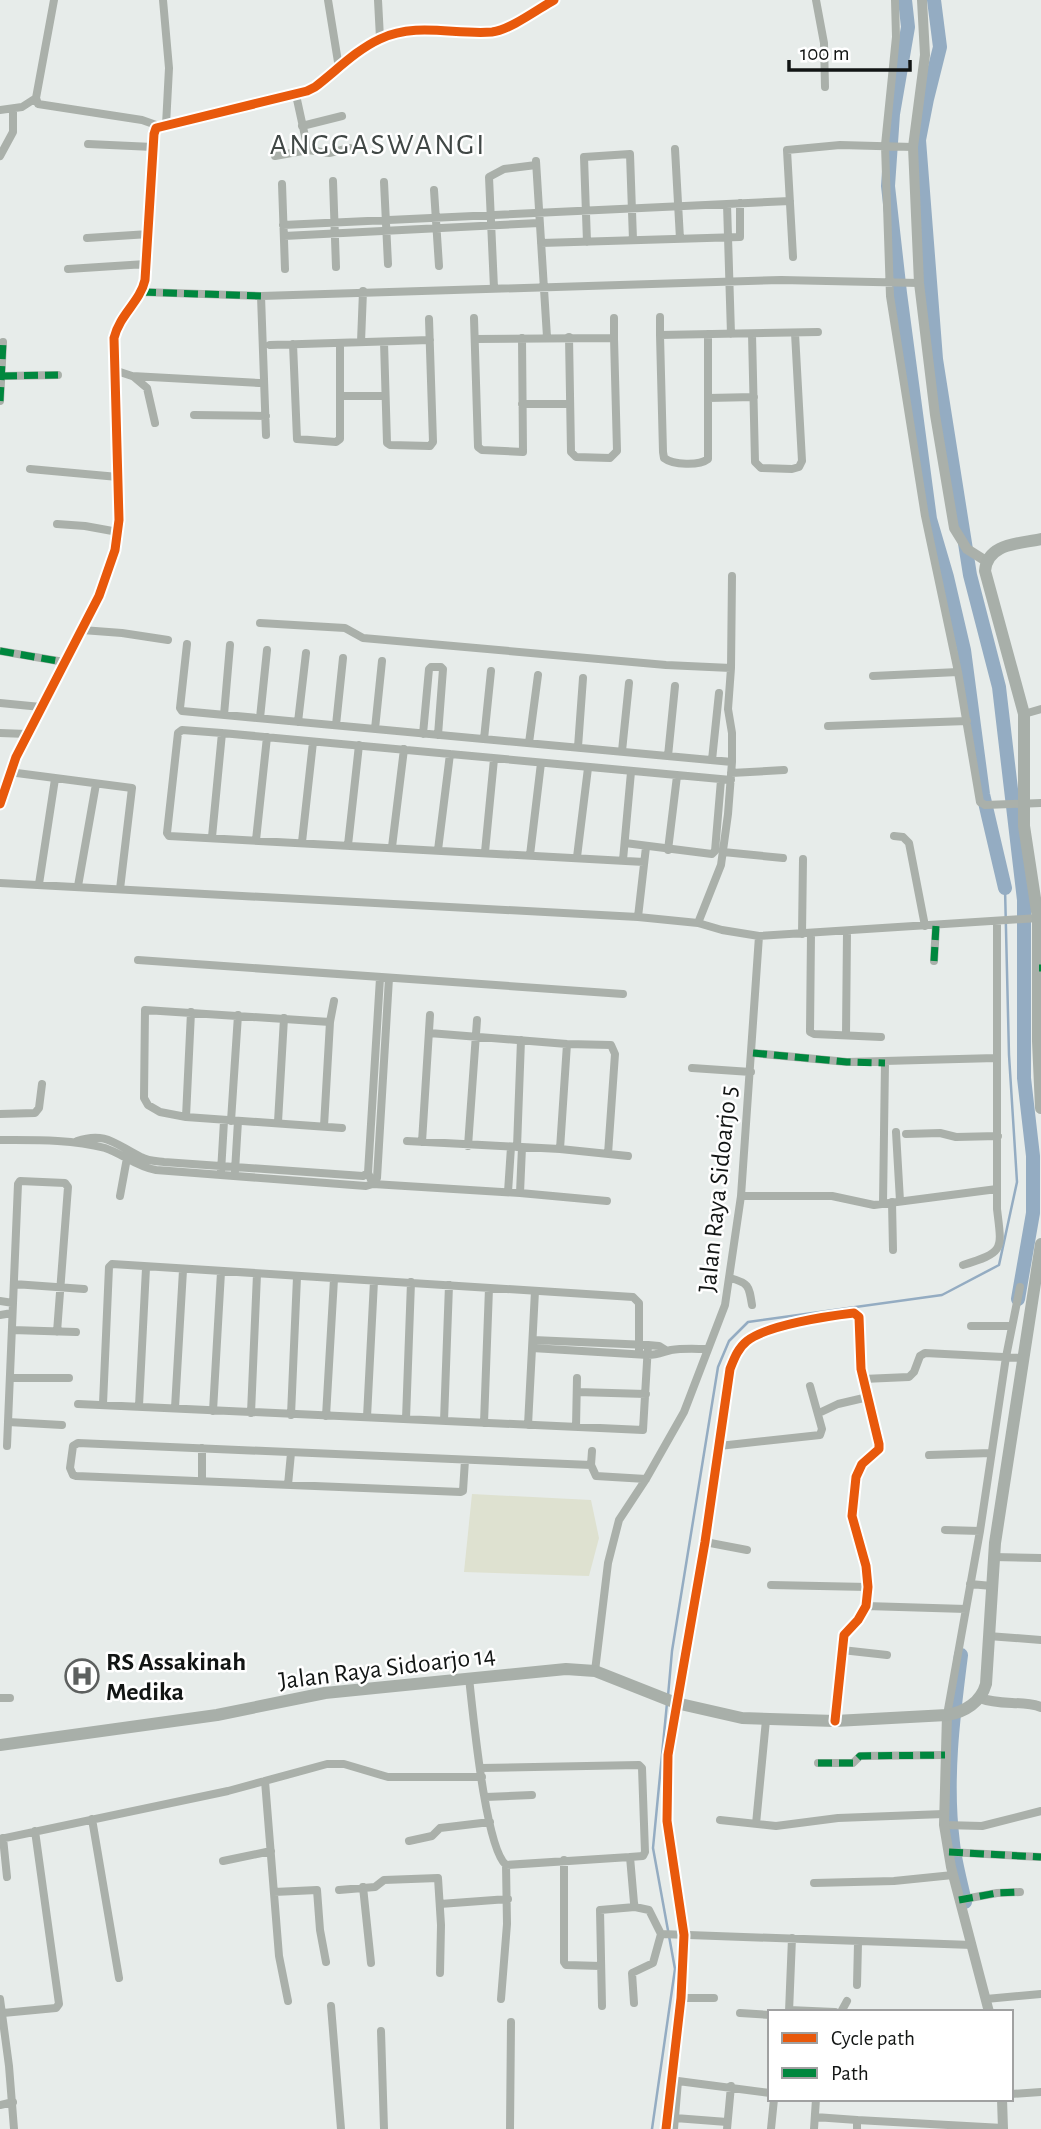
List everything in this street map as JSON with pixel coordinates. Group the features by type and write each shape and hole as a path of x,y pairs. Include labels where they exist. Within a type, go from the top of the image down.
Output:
{"main road":[{"path":"1041,539 1003,547 992,552 986,561 988,586 1024,714 1020,805 1036,918 1040,968 1038,1041 1041,1108"},
{"path":"952,1714 980,1698 986,1684 988,1585 993,1557 1002,1437 1014,1358 1038,1288 1041,1244"},
{"name":"Jalan Raya Sidoarjo 14","path":"0,1745 218,1715 325,1693 566,1669 595,1671 673,1702 730,1716 766,1720 835,1721 952,1714"}],"street":[{"path":"54,0 36,98 40,105 162,125"},
{"path":"162,125 169,68 163,0"},
{"path":"328,0 339,68"},
{"path":"378,0 380,38"},
{"path":"0,804 2,789 27,734 99,596 118,533 114,370 116,329 143,287 149,234 154,131 162,125 296,95 315,87 359,51 380,38 411,30 497,31 554,0"},
{"path":"816,0 824,43 825,87"},
{"path":"895,0 896,37 888,145 891,283 896,346 922,502 958,673 979,799 985,806 1041,803"},
{"path":"922,0 925,55 908,147 914,282 956,532 972,554 986,561"},
{"path":"296,95 308,150"},
{"path":"0,110 22,107 36,98"},
{"path":"0,156 13,132 13,109"},
{"path":"302,126 342,116"},
{"path":"88,144 153,147"},
{"path":"793,257 788,150 888,145 908,147"},
{"path":"275,156 308,150 330,153 350,148"},
{"path":"675,149 680,239"},
{"path":"587,242 584,157 630,154 633,240"},
{"path":"495,288 489,177 504,169 536,163 547,337"},
{"path":"333,181 336,267"},
{"path":"384,182 388,264"},
{"path":"282,184 285,269"},
{"path":"434,190 439,266"},
{"path":"283,225 790,201"},
{"path":"541,243 740,237 740,203"},
{"path":"727,204 731,334"},
{"path":"284,236 540,223"},
{"path":"87,238 149,234"},
{"path":"68,269 146,264"},
{"path":"143,287 261,296 781,280 914,282"},
{"path":"361,342 363,291"},
{"path":"261,296 267,435"},
{"path":"660,317 663,452 666,461 702,464 708,459 708,334"},
{"path":"474,318 480,449 523,452 522,338"},
{"path":"569,337 570,447 573,455 612,457 617,451 614,318"},
{"path":"384,342 387,443 430,446 433,442 429,319"},
{"path":"660,335 818,332"},
{"path":"752,334 756,465 761,468 792,469 799,467 802,461 795,333"},
{"path":"475,339 614,338"},
{"path":"270,345 430,340"},
{"path":"0,401 3,342"},
{"path":"293,344 297,439 339,441 340,343"},
{"path":"114,370 132,376 259,383"},
{"path":"3,376 58,375"},
{"path":"132,376 147,388 155,423"},
{"path":"340,397 385,396"},
{"path":"708,398 754,397"},
{"path":"522,404 570,404"},
{"path":"194,415 266,416"},
{"path":"30,469 118,477"},
{"path":"57,524 85,526 118,533"},
{"path":"698,923 721,865 731,776 732,733 728,709 732,576"},
{"path":"260,623 348,629 363,638 731,668"},
{"path":"82,630 121,632 168,640"},
{"path":"187,644 180,710 732,762"},
{"path":"223,715 230,645"},
{"path":"260,718 267,650"},
{"path":"0,651 64,662"},
{"path":"298,722 306,653"},
{"path":"337,725 343,658"},
{"path":"375,729 382,661"},
{"path":"423,734 429,669 441,667 438,735"},
{"path":"484,739 491,671"},
{"path":"873,676 958,673"},
{"path":"529,743 538,675"},
{"path":"578,747 583,678"},
{"path":"622,751 629,682"},
{"path":"668,756 675,686"},
{"path":"712,760 719,693"},
{"path":"0,703 41,708"},
{"path":"1024,714 1041,709"},
{"path":"828,726 967,721"},
{"path":"645,862 169,836 167,833 178,733 183,730 222,733 721,780 731,776 785,770"},
{"path":"0,733 27,734"},
{"path":"212,837 222,733"},
{"path":"256,840 267,737"},
{"path":"302,842 313,742"},
{"path":"348,845 359,745"},
{"path":"392,847 404,749"},
{"path":"438,850 450,754"},
{"path":"485,852 494,759"},
{"path":"530,855 541,763"},
{"path":"577,857 588,768"},
{"path":"9,772 130,787 133,791 120,889"},
{"path":"623,860 631,772"},
{"path":"668,850 677,776"},
{"path":"39,884 55,779"},
{"path":"625,843 708,855 714,853 721,780"},
{"path":"78,886 96,784"},
{"path":"894,836 903,837 909,843 925,926"},
{"path":"638,917 646,847"},
{"path":"723,852 783,858"},
{"path":"803,859 809,1029 814,1034 881,1037"},
{"path":"0,883 638,917 698,923 759,936 1036,918"},
{"path":"963,1265 990,1257 1001,1242 996,1209 1000,921"},
{"path":"934,961 936,925"},
{"path":"846,1035 847,932"},
{"name":"Jalan Raya Sidoarjo 5","path":"595,1671 608,1563 615,1533 626,1508 646,1479 684,1412 726,1305 741,1196 759,936"},
{"path":"138,960 624,994"},
{"path":"373,1184 377,1178 376,1121 384,978"},
{"path":"324,1126 330,1022 334,1002"},
{"path":"330,1022 149,1009 144,1013 145,1102 160,1112 186,1117 342,1128"},
{"path":"186,1117 191,1012"},
{"path":"221,1171 231,1121 238,1014"},
{"path":"422,1142 430,1015"},
{"path":"278,1122 284,1018"},
{"path":"468,1146 478,1020"},
{"path":"429,1033 566,1044 609,1044 615,1050 608,1154"},
{"path":"520,1193 517,1147 521,1040"},
{"path":"560,1149 566,1044"},
{"path":"752,1054 886,1063 996,1058"},
{"path":"883,1203 886,1063"},
{"path":"692,1068 751,1072"},
{"path":"0,1114 35,1114 39,1108 42,1084"},
{"path":"231,1121 235,1172"},
{"path":"373,1184 368,1173 376,1121"},
{"path":"892,1250 901,1133 940,1133 956,1137 998,1136"},
{"path":"77,1141 105,1138 156,1170 221,1171 366,1186 373,1184 508,1192 607,1201"},
{"path":"0,1140 77,1141 142,1162"},
{"path":"407,1141 560,1149 628,1156"},
{"path":"508,1192 517,1147"},
{"path":"120,1196 127,1158"},
{"path":"235,1172 363,1176 368,1173"},
{"path":"7,1446 19,1182 65,1183 68,1187 57,1332"},
{"path":"741,1196 832,1196 869,1204 998,1189"},
{"path":"78,1404 643,1430 646,1394 639,1303 635,1298 112,1264 109,1267 103,1404"},
{"path":"139,1406 146,1268"},
{"path":"175,1408 183,1270"},
{"path":"213,1410 220,1272"},
{"path":"251,1412 257,1274"},
{"path":"291,1415 297,1277"},
{"path":"730,1278 746,1283 752,1305"},
{"path":"326,1416 334,1279"},
{"path":"367,1417 374,1281"},
{"path":"406,1419 411,1282"},
{"path":"14,1284 84,1289"},
{"path":"444,1421 449,1285"},
{"path":"863,1379 909,1377 914,1372 920,1356 925,1353 1014,1358 1012,1326 1020,1287"},
{"path":"484,1423 489,1288"},
{"path":"528,1425 535,1292"},
{"path":"0,1301 13,1308"},
{"path":"0,1315 13,1308"},
{"path":"666,2129 681,1998 681,1935 667,1821 668,1755 673,1702 705,1542 730,1369 734,1358 746,1342 770,1330 856,1313 859,1317 863,1379 879,1449 859,1470 852,1516 866,1566 868,1587 866,1606 844,1636 835,1721"},
{"path":"971,1326 1012,1326"},
{"path":"12,1330 76,1332"},
{"path":"533,1344 641,1351 659,1355 667,1351 708,1349"},
{"path":"641,1351 648,1345 659,1346 667,1351"},
{"path":"10,1378 69,1378"},
{"path":"576,1427 578,1378"},
{"path":"719,1446 819,1436 822,1432 819,1413 810,1386"},
{"path":"577,1392 646,1394"},
{"path":"819,1413 838,1404 868,1397"},
{"path":"8,1422 62,1425"},
{"path":"989,2010 990,1998 972,1945 963,1899 953,1875 945,1755 991,1453 1002,1437"},
{"path":"465,1460 462,1492 76,1475 70,1468 73,1446 78,1443 591,1465"},
{"path":"202,1448 202,1480"},
{"path":"592,1451 591,1465 596,1476 646,1479"},
{"path":"288,1485 291,1453"},
{"path":"929,1455 991,1453"},
{"path":"945,1530 980,1531"},
{"path":"705,1542 747,1550"},
{"path":"1018,1556 1041,1553"},
{"path":"993,1557 1041,1558"},
{"path":"971,1584 988,1585"},
{"path":"771,1585 868,1587"},
{"path":"866,1606 966,1609"},
{"path":"988,1636 1041,1640"},
{"path":"842,1650 887,1655"},
{"path":"469,1678 485,1797 499,1857 506,1866 508,1899 501,1999"},
{"path":"980,1698 1041,1707"},
{"path":"757,1824 766,1720"},
{"path":"818,1763 853,1763 860,1755 945,1755"},
{"path":"7,1877 2,1839 228,1791 335,1763 388,1777 641,1766 645,1854 506,1866"},
{"path":"265,1781 279,1956 288,2001"},
{"path":"485,1797 532,1795"},
{"path":"720,1820 784,1826 827,1819 995,1824 1041,1811"},
{"path":"92,1819 119,1978"},
{"path":"409,1841 432,1836 440,1828 490,1822"},
{"path":"3,2013 56,2008 59,2004 35,1831"},
{"path":"223,1861 271,1851"},
{"path":"953,1852 1041,1857"},
{"path":"630,1857 635,1907"},
{"path":"564,1860 564,1962 566,1965 601,1966"},
{"path":"814,1883 894,1881 953,1875"},
{"path":"339,1889 374,1887 384,1880 437,1877 440,1904 440,1973"},
{"path":"363,1887 371,1963"},
{"path":"274,1892 317,1890 326,1962"},
{"path":"963,1899 1020,1892"},
{"path":"440,1904 508,1899"},
{"path":"602,2006 600,1910 635,1907 649,1910 664,1934"},
{"path":"664,1934 972,1945"},
{"path":"634,2004 632,1973 653,1963 664,1934"},
{"path":"789,2010 792,1938"},
{"path":"857,1985 858,1943"},
{"path":"990,1998 1041,1994"},
{"path":"681,1998 714,1998"},
{"path":"0,1999 14,2129"},
{"path":"842,2010 847,2001"},
{"path":"331,2006 341,2129"},
{"path":"740,2013 768,2015"},
{"path":"510,2129 511,2022"},
{"path":"381,2031 384,2129"},
{"path":"674,2129 678,2081 768,2093"},
{"path":"675,2118 727,2126 732,2086"},
{"path":"1013,2094 1041,2092"},
{"path":"771,2129 774,2101"},
{"path":"814,2129 815,2101"},
{"path":"815,2118 857,2125 1003,2128 1002,2101"},
{"path":"0,2105 13,2102"}],"green space":[{"path":"472,1494 591,1500 599,1538 589,1576 464,1572"}],"waterway":[{"path":"905,0 908,27 893,114 888,186 900,293 930,519 964,650 983,794 1005,888"},
{"path":"934,0 940,47 919,140 936,359 970,575 999,687 1024,900 1024,1078 1033,1156 1033,1213 1018,1299"},
{"path":"668,1696 672,1651 718,1367 729,1341 748,1322 942,1295 999,1265 1017,1182 1009,1055 1005,888"},
{"path":"961,1655 953,1725 950,1796 954,1850 965,1902"},
{"path":"652,2129 675,1969 653,1848 667,1703"}],"marked path":[{"path":"142,292 261,296"},
{"path":"0,401 3,342"},
{"path":"3,376 58,375"},
{"path":"0,651 64,662"},
{"path":"934,961 936,925"},
{"path":"753,1053 885,1063"},
{"path":"818,1763 853,1763 860,1756 945,1755"},
{"path":"949,1852 1041,1857"},
{"path":"959,1900 1020,1892"}],"cycle path":[{"path":"0,804 16,757 99,596 115,550 119,520 114,338 145,280 156,128 307,91 363,49 394,34 421,30 492,32 515,23 554,0"},
{"path":"666,2129 681,1998 684,1935 667,1821 668,1755 705,1542 730,1369 741,1347 756,1335 798,1322 854,1313 859,1317 861,1369 879,1449 862,1464 856,1477 852,1516 866,1566 868,1587 866,1606 844,1635 835,1721"}],"place":[{"name":"RS Assakinah Medika","path":"82,1676"}],"district":[{"name":"ANGGASWANGI","path":"378,144"}]}
